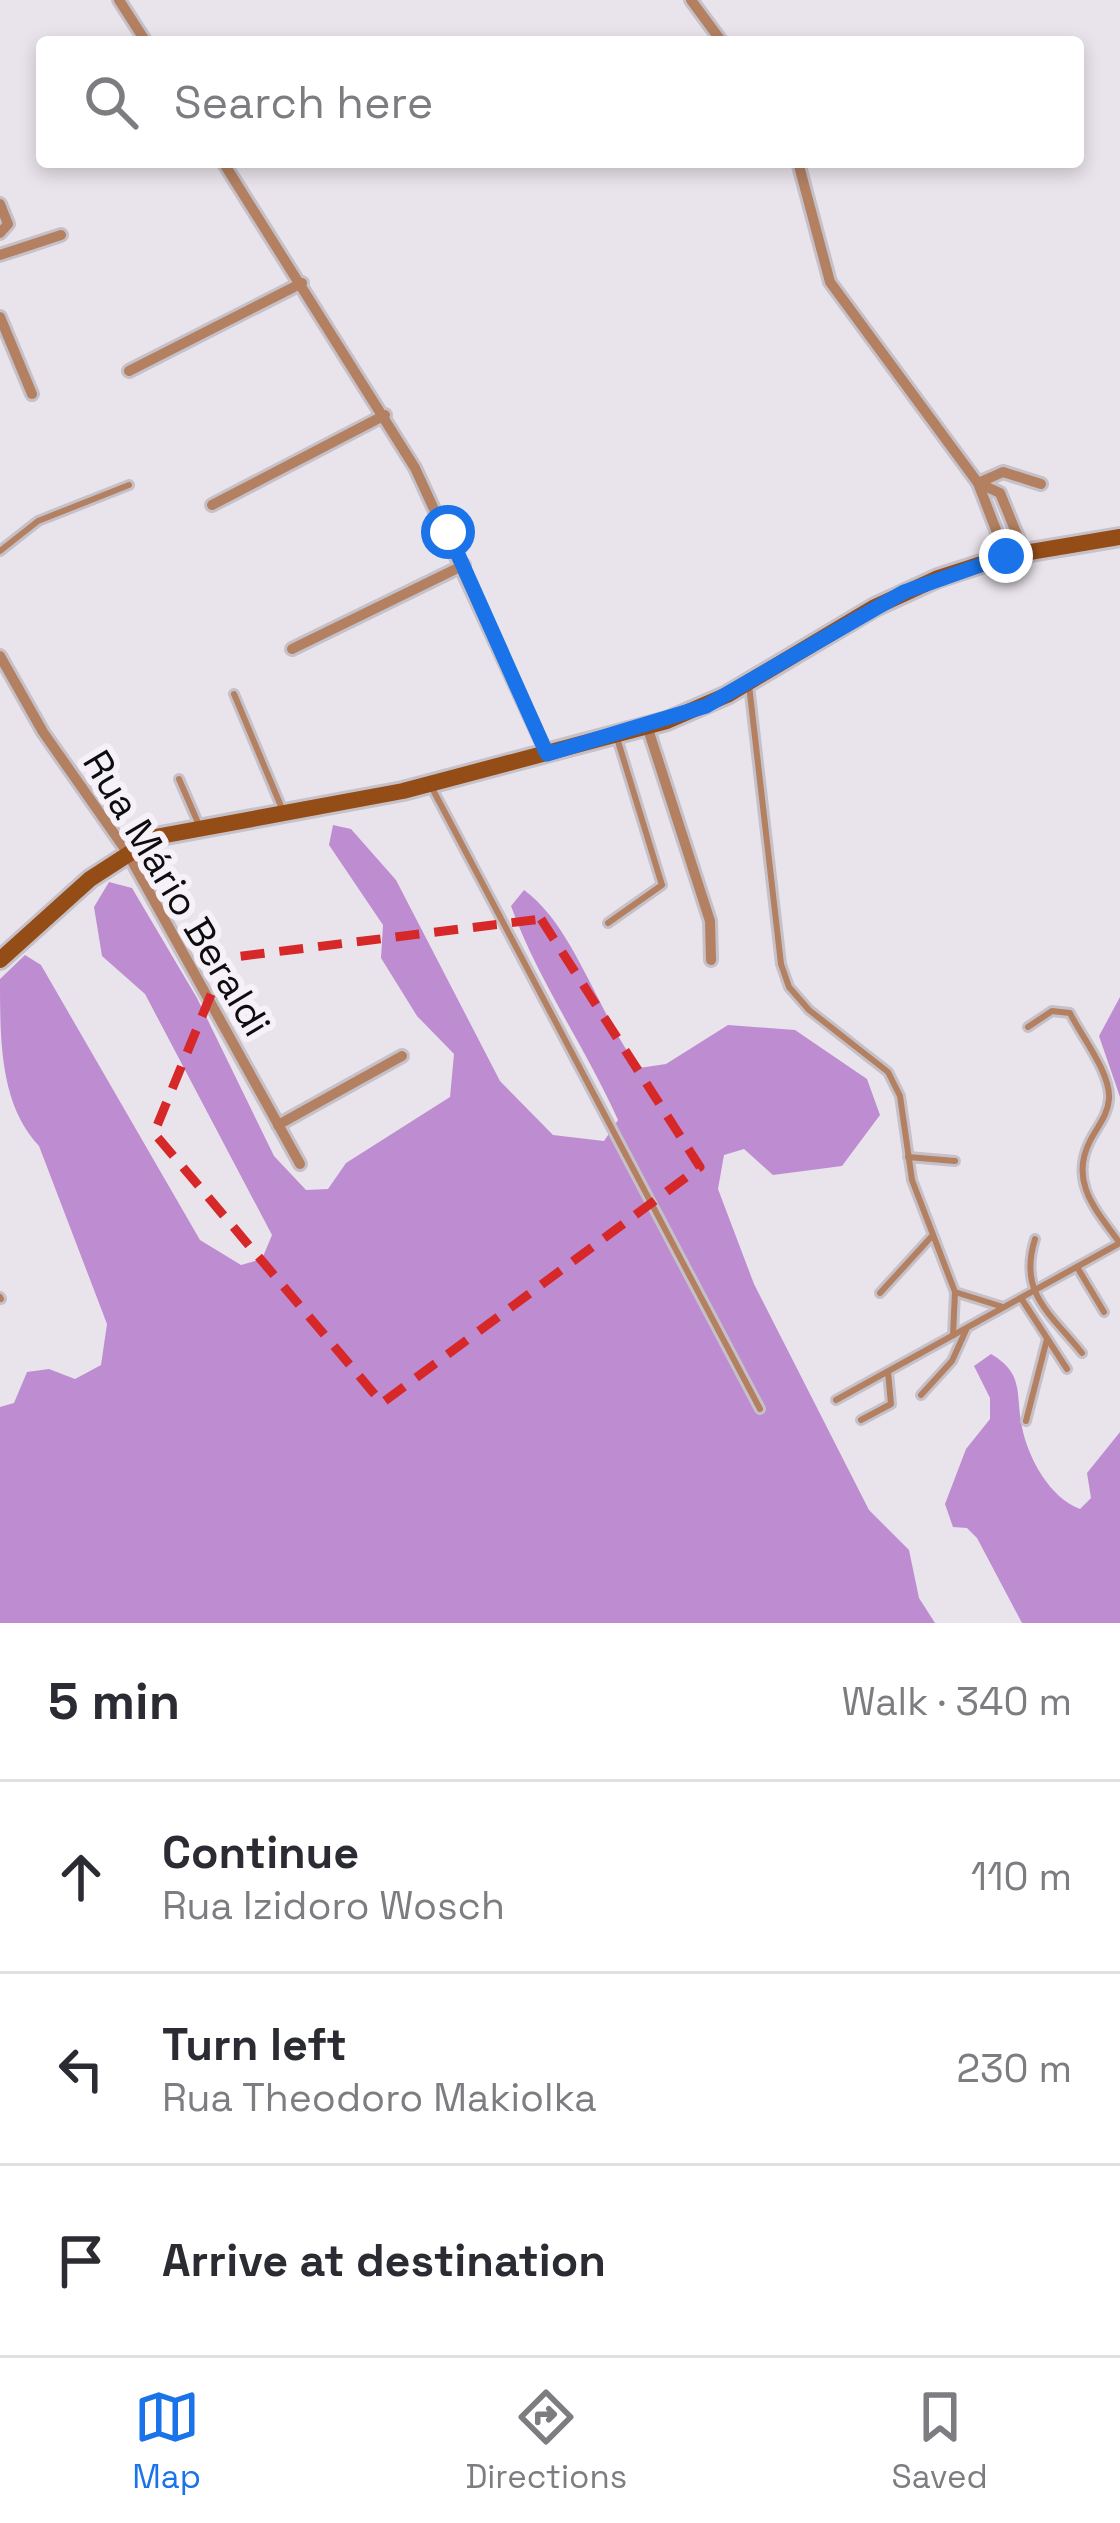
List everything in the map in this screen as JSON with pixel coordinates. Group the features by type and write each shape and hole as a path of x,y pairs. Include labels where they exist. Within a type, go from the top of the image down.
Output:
{"main road":[{"path":"0,960 127,851 155,837 430,785 647,726 706,706 904,592 1015,554 1120,537"}],"street":[{"path":"118,0 142,36"},
{"path":"692,0 718,36"},
{"path":"227,168 386,415 464,565 547,754"},
{"path":"800,168 830,282 978,483 1015,554"},
{"path":"0,204 8,224 0,233"},
{"path":"0,255 61,236"},
{"path":"129,371 302,284"},
{"path":"0,317 32,394"},
{"path":"212,505 386,415"},
{"path":"978,483 1003,472 1041,484"},
{"path":"978,483 1000,493 1015,554"},
{"path":"292,649 464,565"},
{"name":"Rua Mário Beraldi","path":"0,656 44,732 127,851 300,1163"},
{"path":"647,726 710,921 711,960"},
{"path":"278,1125 402,1056"}],"lane":[{"path":"0,551 38,521 129,485"},
{"path":"749,683 785,976 809,1010 888,1072 900,1096 908,1157 955,1292 953,1335"},
{"path":"234,694 284,814"},
{"path":"608,923 662,885 616,734"},
{"path":"179,779 200,827"},
{"path":"430,785 760,1409"},
{"path":"836,1400 1120,1243 1089,1201 1082,1180 1087,1149 1107,1111 1108,1088 1070,1013 1052,1011 1028,1027"},
{"path":"908,1157 955,1161"},
{"path":"880,1292 932,1236"},
{"path":"1035,1239 1027,1268 1032,1291 1082,1352"},
{"path":"1077,1267 1104,1312"},
{"path":"955,1292 1004,1307"},
{"path":"1021,1298 1067,1370"},
{"path":"921,1395 952,1361 968,1327"},
{"path":"1026,1421 1047,1339"},
{"path":"860,1420 891,1404 887,1371"}],"highlighted area":[{"path":"541,919 700,1167 382,1403 154,1133 226,958"}],"shaded area":[{"path":"333,825 351,829 396,880 500,1081 553,1135 604,1141 618,1120 522,934 511,906 524,890 542,906 572,948 639,1068 666,1064 728,1025 795,1030 867,1079 880,1115 842,1166 773,1175 744,1149 724,1155 718,1189 754,1284 869,1510 909,1550 919,1598 935,1623 0,1623 0,1407 14,1403 27,1372 49,1369 75,1379 101,1365 107,1324 39,1146 16,1111 2,1048 0,979 25,955 41,965 200,1240 241,1265 262,1259 272,1235 145,994 102,956 94,907 109,882 132,888 197,998 274,1156 306,1190 328,1189 346,1163 450,1097 454,1054 417,1016 381,958 383,925 329,845"},
{"path":"1120,997 1120,1097 1099,1036"},
{"path":"991,1354 1014,1377 1022,1427 1035,1464 1069,1504 1080,1509 1091,1498 1087,1473 1120,1432 1120,1623 1022,1623 977,1538 967,1528 953,1527 945,1504 966,1449 990,1419 990,1398 974,1366"}],"route":[{"path":"448,532 547,754 706,706 904,592 1006,556"}]}
